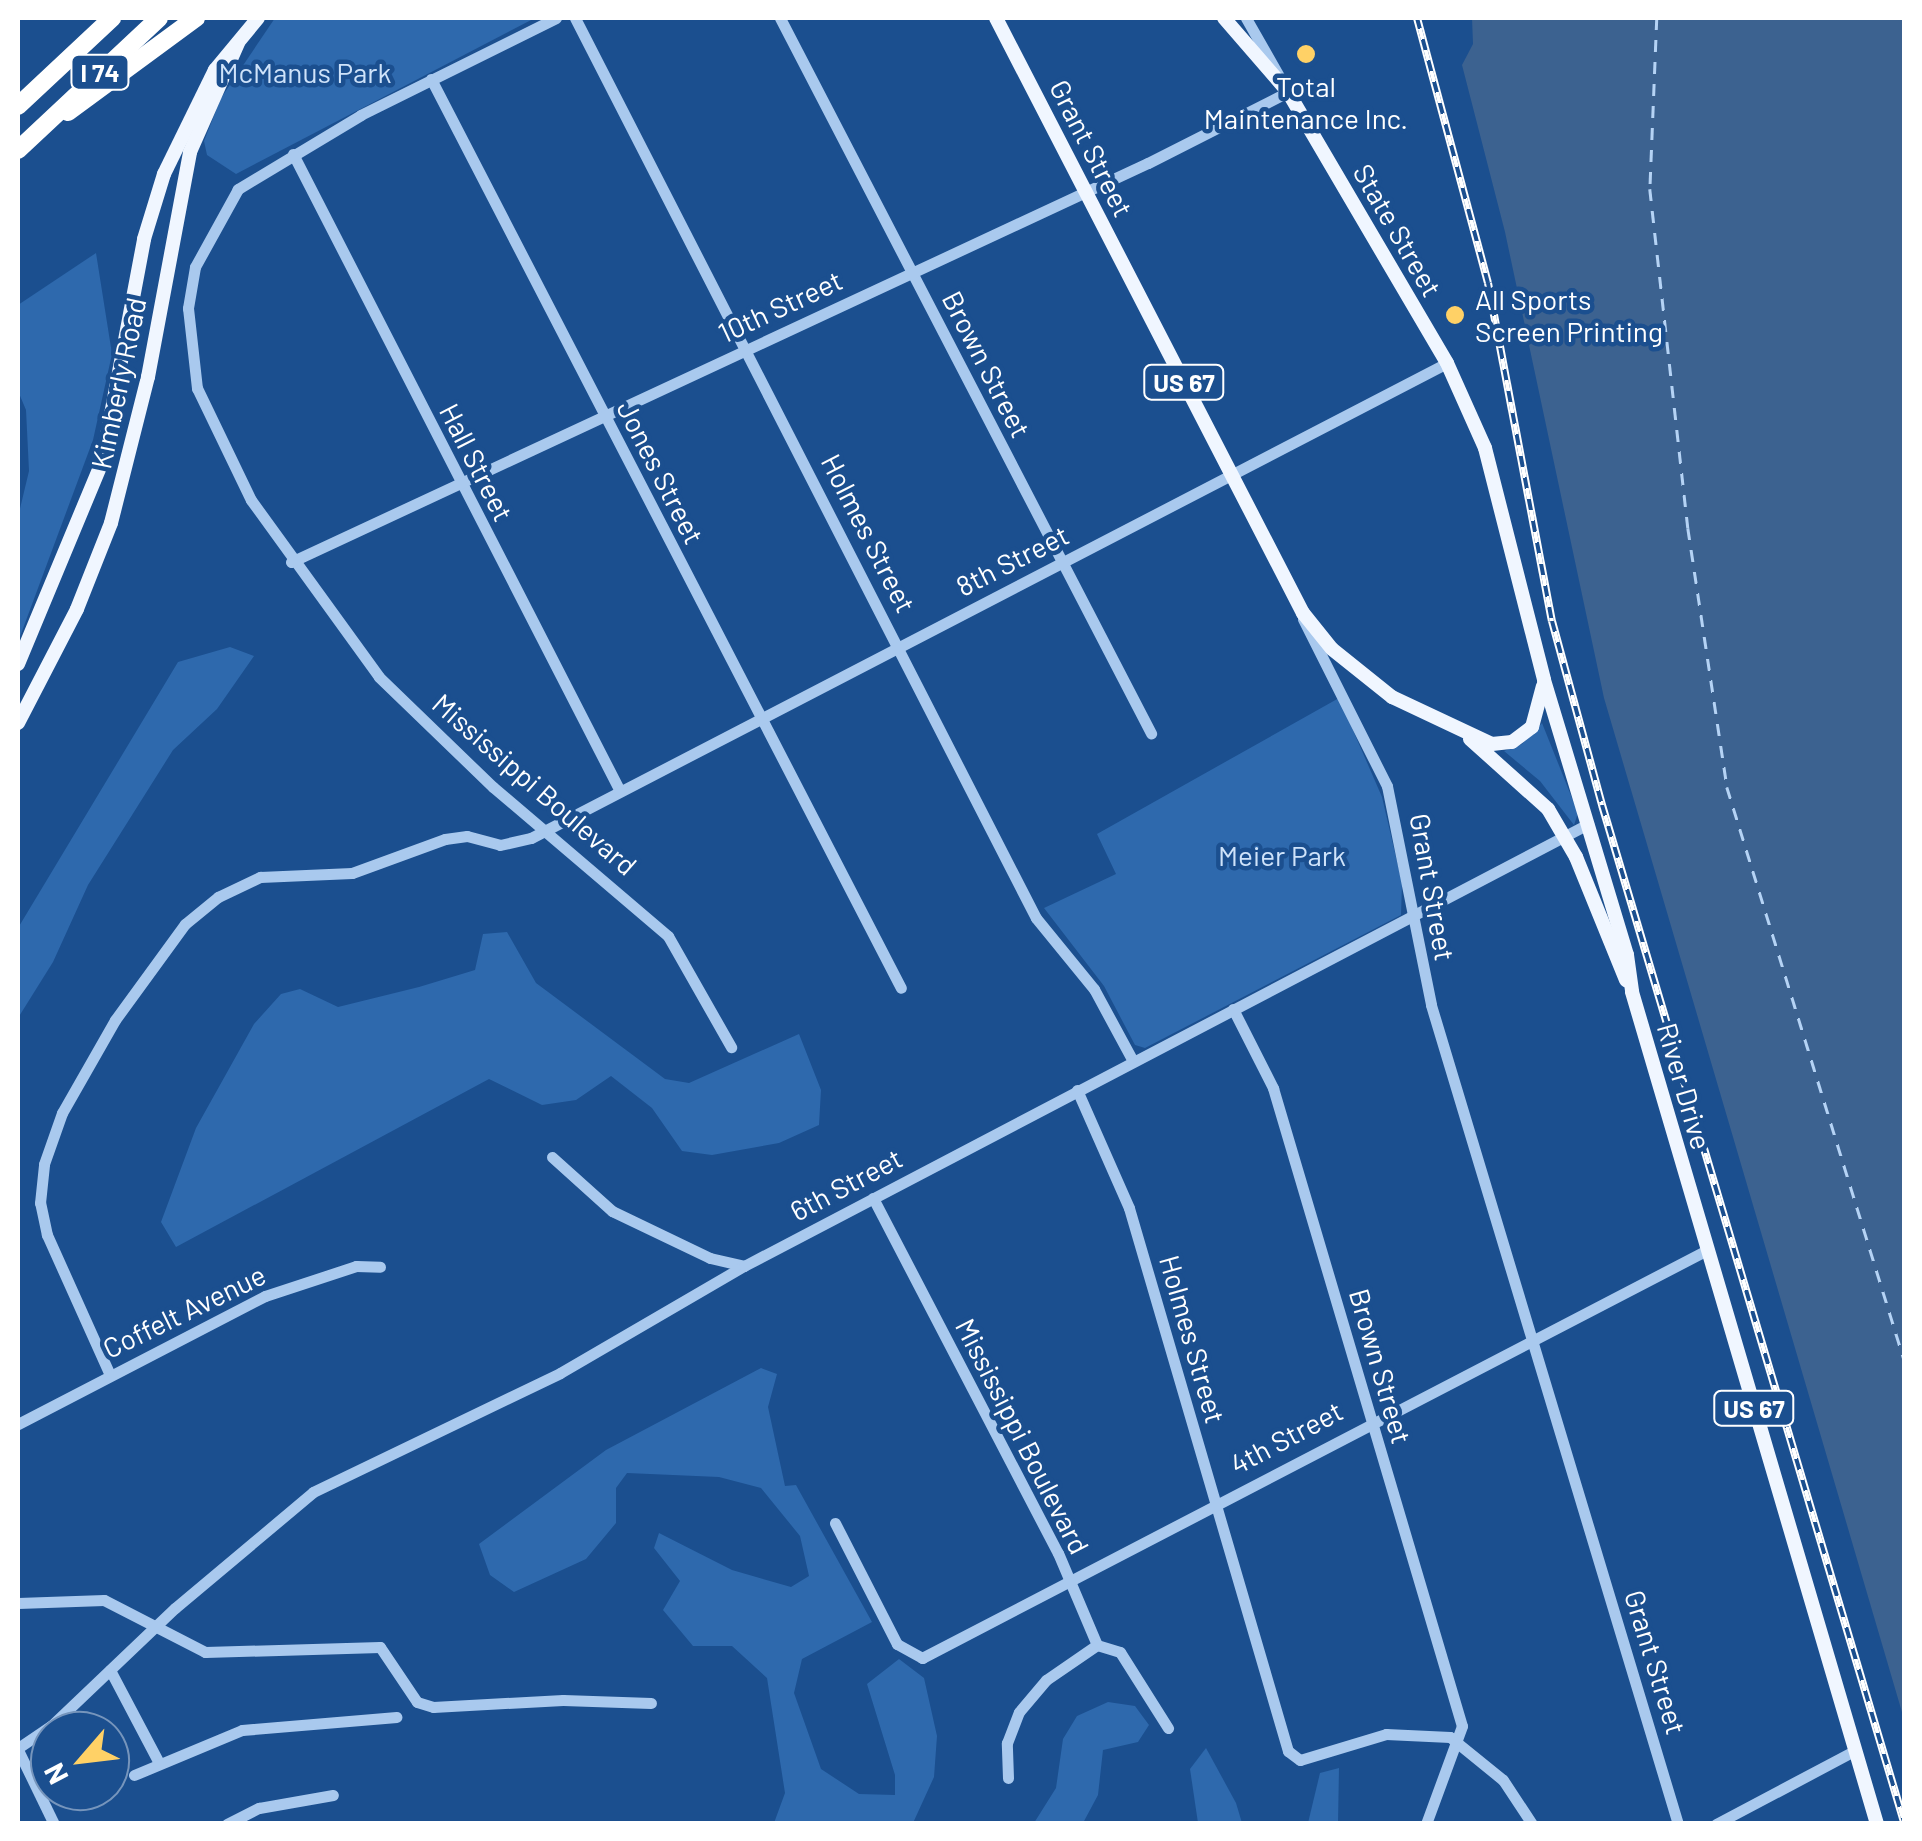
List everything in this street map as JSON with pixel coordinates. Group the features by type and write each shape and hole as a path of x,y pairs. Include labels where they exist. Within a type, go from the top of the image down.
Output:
{"highway":[{"path":"70,58 100,18"},
{"name":"I 74","path":"18,106 112,18"},
{"name":"I 74","path":"18,150 160,18"},
{"path":"41,128 88,102 196,18"}],"main road":[{"name":"Kimberly Road","path":"18,664 102,462 144,239 164,174 198,98 258,18"},
{"name":"Grant Street","path":"996,18 1282,572"},
{"name":"US 67","path":"1224,18 1288,92"},
{"name":"Kimberly Road","path":"18,723 77,609 111,523 148,377 185,170 238,43"},
{"name":"State Street","path":"1288,92 1447,363"},
{"name":"River Drive","path":"1447,363 1485,448 1544,680 1628,954 1632,992 1876,1824"},
{"name":"US 67","path":"1282,572 1303,613 1362,676 1466,735 1522,781 1565,836 1632,992"},
{"path":"1466,735 1492,744 1521,738 1536,721 1544,680"}],"street":[{"name":"Mississippi Boulevard","path":"556,18 431,79 249,180 227,204 195,266 188,308 197,388 251,500 290,562 379,677 668,936 731,1047"},
{"name":"Holmes Street","path":"576,18 1036,918 1094,989 1133,1062"},
{"name":"Brown Street","path":"780,18 1152,733"},
{"name":"State Street","path":"1246,18 1288,92"},
{"name":"Jones Street","path":"431,79 901,988"},
{"name":"10th Street","path":"290,562 1087,191 1288,92"},
{"name":"Hall Street","path":"292,154 620,792"},
{"name":"8th Street","path":"110,1375 47,1236 40,1203 44,1164 62,1114 115,1020 185,924 229,890 260,877 352,873 446,839 467,836 500,846 546,830 1447,363"},
{"name":"Grant Street","path":"1282,572 1390,798 1431,1005 1678,1824"},
{"name":"6th Street","path":"18,1749 313,1492 544,1382 744,1266 1588,824"},
{"name":"Brown Street","path":"1233,1009 1273,1088 1458,1710 1460,1743"},
{"name":"Holmes Street","path":"1076,1090 1129,1208 1288,1751 1300,1760 1372,1738 1426,1733 1460,1743"},
{"path":"552,1158 612,1210 710,1258 744,1266"},
{"name":"Mississippi Boulevard","path":"872,1198 1069,1580 1097,1645"},
{"name":"4th Street","path":"835,1523 894,1639 922,1658 1214,1502 1707,1250"},
{"name":"Coffelt Avenue","path":"18,1424 265,1296 356,1266 380,1267"},
{"path":"18,1603 104,1600 205,1652 380,1647 417,1702 433,1707 563,1700 651,1703"},
{"path":"1008,1778 1007,1742 1019,1712 1046,1680 1097,1645 1120,1652 1168,1728"},
{"path":"110,1670 159,1764"},
{"path":"134,1776 257,1727 396,1717"},
{"path":"1426,1824 1440,1773 1460,1743 1503,1780 1532,1824"},
{"path":"18,1749 54,1824"},
{"path":"1716,1824 1854,1750"},
{"path":"228,1824 259,1808 333,1796"}],"green space":[{"name":"McManus Park","path":"275,18 535,18 236,174 207,155 204,141 221,98"},
{"path":"96,253 112,354 93,440 18,642 18,517 29,471 26,410 18,391 18,305"},
{"path":"230,647 254,656 217,709 173,750 88,885 53,962 18,1018 18,928 178,662"},
{"name":"Meier Park","path":"1339,698 1382,797 1402,883 1401,915 1145,1048 1135,1045 1104,986 1044,908 1116,874 1097,834"},
{"path":"1542,723 1578,813 1574,825 1540,781 1504,751 1522,744"},
{"path":"507,932 536,983 665,1079 689,1083 799,1034 821,1090 819,1125 779,1143 712,1155 682,1151 652,1108 611,1076 576,1100 542,1105 489,1079 176,1247 161,1222 196,1128 254,1024 281,994 300,989 338,1007 419,987 475,970 483,934"},
{"path":"761,1368 777,1374 768,1407 785,1486 796,1485 872,1622 802,1659 794,1693 821,1769 859,1794 895,1795 895,1775 867,1684 899,1659 924,1678 937,1736 934,1777 913,1823 774,1823 785,1793 767,1678 732,1646 693,1646 663,1610 680,1581 654,1548 659,1533 732,1570 791,1587 809,1576 800,1536 761,1488 719,1477 627,1473 616,1488 616,1523 586,1559 514,1592 490,1575 479,1544 606,1450"},
{"path":"1108,1702 1135,1706 1149,1725 1138,1742 1103,1750 1098,1795 1083,1823 1034,1823 1056,1788 1063,1739 1077,1716"},
{"path":"1206,1748 1236,1803 1242,1823 1198,1823 1190,1769"},
{"path":"1339,1768 1338,1823 1308,1823 1320,1773"}],"shaded area":[{"path":"1472,18 1904,18 1904,1719 1604,698 1505,232 1462,65 1473,44"}],"ferry route":[{"path":"1657,18 1650,189 1688,528 1727,787 1904,1359"}],"railway":[{"path":"1417,18 1488,283 1552,621 1602,805 1904,1822"}],"place":[{"name":"Total Maintenance Inc.","path":"1306,54"},
{"name":"All Sports Screen Printing","path":"1455,315"}]}
